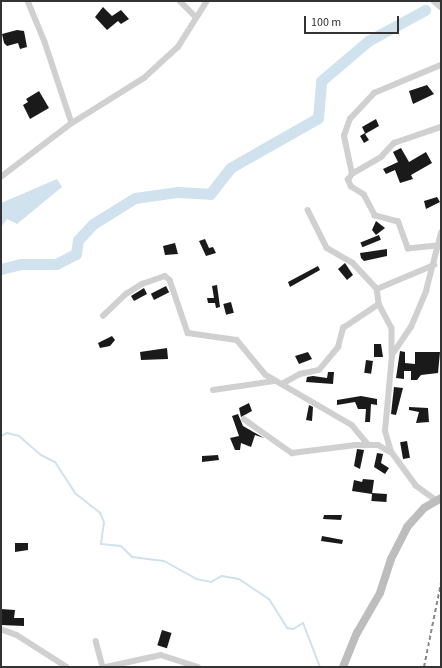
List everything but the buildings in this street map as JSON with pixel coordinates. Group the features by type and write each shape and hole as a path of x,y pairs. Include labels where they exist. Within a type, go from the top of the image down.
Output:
{"street":[{"path":"28,1 45,42 72,123"},
{"path":"180,1 195,16"},
{"path":"1,177 72,123 144,78 178,47 195,16 207,1"},
{"path":"434,1 441,7"},
{"path":"437,246 414,250 405,247 398,222 375,216 364,195 349,184 352,174 344,136 350,118 374,93 441,65"},
{"path":"352,174 381,157 394,144 441,127"},
{"path":"308,210 327,248 353,263 377,289 379,304 390,320 392,355 385,431 391,452"},
{"path":"392,355 411,328 434,265 441,233"},
{"path":"377,289 434,265"},
{"path":"103,316 126,294 142,284 165,276 170,280 188,333 238,340 246,348 263,373 352,425 369,445"},
{"path":"282,384 300,374 319,370 338,346 343,328 379,304"},
{"path":"212,390 276,381"},
{"path":"244,419 292,453 326,447 369,445 382,446 391,452 416,486 438,499 406,527 391,558 380,593 357,633 342,667"},
{"path":"1,629 17,635 67,667"},
{"path":"96,642 104,667 161,655 198,667"}],"water":[{"path":"57,179 62,187 17,224 7,219 1,227 1,203"}],"waterway":[{"path":"1,269 21,264 56,264 76,254 78,240 93,224 135,198 177,192 210,194 230,168 318,118 321,81 368,41 425,10"},
{"path":"1,436 7,433 19,436 41,455 55,462 76,494 100,513 104,522 101,544 121,546 132,557 164,561 196,579 211,582 222,576 239,579 269,599 287,628 293,629 303,623 320,667"}],"railway":[{"path":"424,667 441,583"}]}
